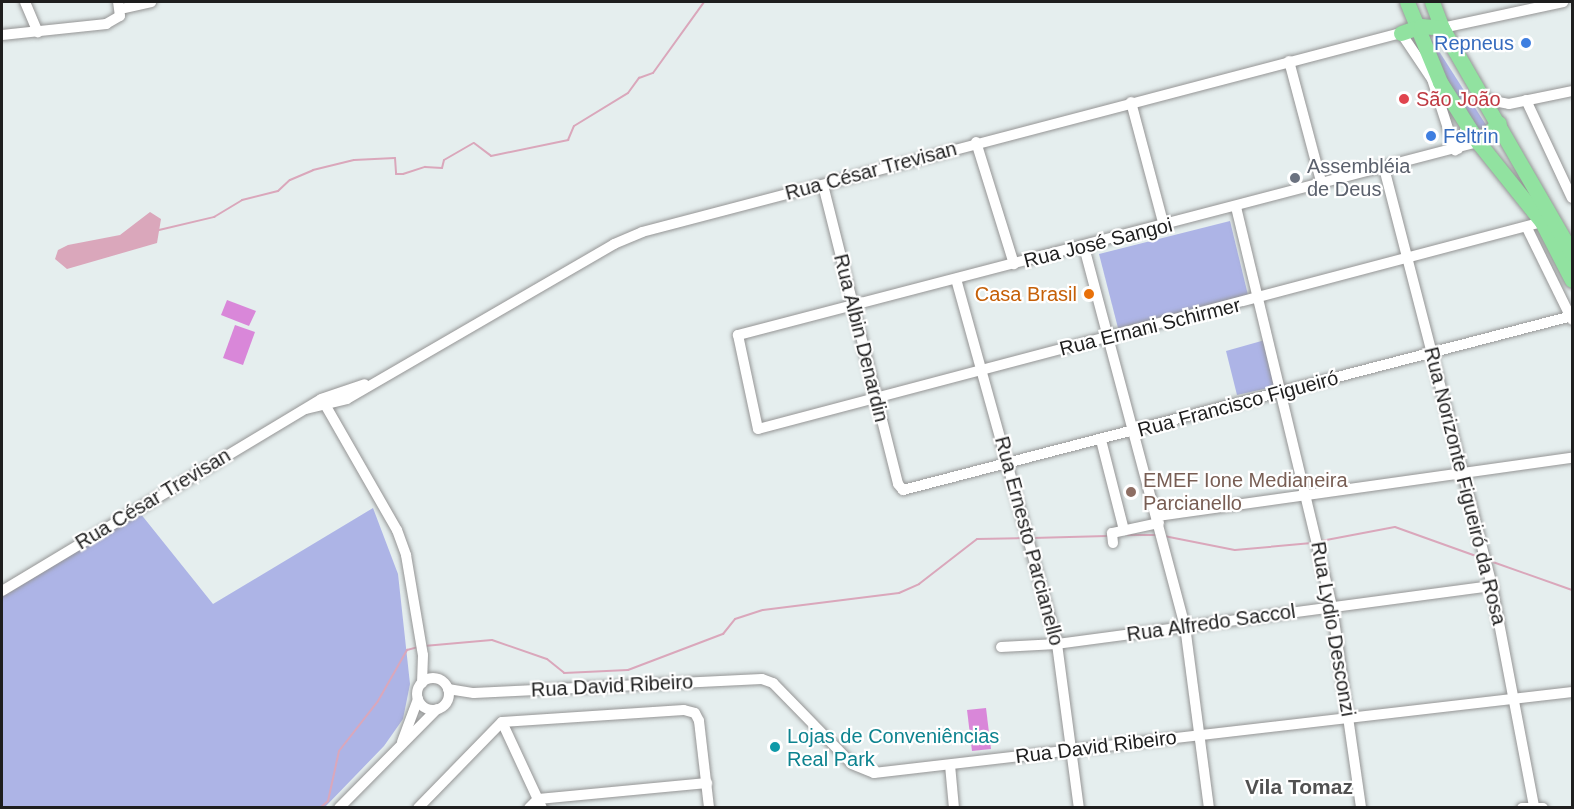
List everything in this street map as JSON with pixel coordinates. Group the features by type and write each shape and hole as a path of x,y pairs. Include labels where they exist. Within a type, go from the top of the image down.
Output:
{"highway":[{"path":"1432,2 1428,31 1467,125 1542,222 1572,280"},
{"path":"1409,7 1483,99 1499,123 1572,253"},
{"path":"1478,142 1499,123"}],"street":[{"path":"26,2 38,32"},
{"path":"2,35 106,24 115,20 120,5 151,2"},
{"name":"Rua César Trevisan","path":"2,591 306,409 324,402 344,401 370,383 623,240 976,142 1289,61 1563,2"},
{"path":"1428,31 1432,79 1456,150"},
{"path":"1289,61 1322,185"},
{"path":"1483,99 1509,104 1572,91"},
{"path":"1526,100 1571,191"},
{"path":"1131,102 1164,226"},
{"path":"1499,123 1509,104"},
{"path":"1456,150 1467,125"},
{"path":"976,142 1014,264"},
{"name":"Rua José Sangoi","path":"758,429 738,335 1322,185 1456,150 1478,142"},
{"name":"Rua Norizonte Figueiró da Rosa","path":"1384,168 1492,586 1514,697 1540,806"},
{"name":"Rua Albin Denardin","path":"823,185 898,484 903,490"},
{"name":"Rua Lydio Desconzi","path":"1236,207 1332,606 1361,807"},
{"name":"Rua Ernani Schirmer","path":"758,429 1408,260 1542,222"},
{"path":"1527,228 1572,317"},
{"path":"1084,247 1111,337 1185,626 1209,807"},
{"name":"Rua Ernesto Parcianello","path":"956,279 1010,464 1057,644 1079,807"},
{"name":"Rua Francisco Figueiró","path":"903,490 1572,317"},
{"path":"324,402 397,530 406,555 423,655 422,683 418,699 400,745"},
{"path":"1101,440 1124,530"},
{"path":"1113,543 1112,532 1158,520 1572,458"},
{"name":"Rua Alfredo Saccol","path":"1001,648 1057,644 1492,586"},
{"path":"339,807 437,709 447,702 448,689 439,680 423,655"},
{"name":"Rua David Ribeiro","path":"448,689 474,693 762,679 773,683 862,770 874,773 1572,692"},
{"path":"422,683 439,680"},
{"name":"Rua David Ribeiro","path":"447,702 474,693"},
{"path":"418,699 425,708 437,709"},
{"path":"418,807 502,722 684,710 694,714 699,721 710,807"},
{"path":"502,722 540,803"},
{"path":"950,765 954,807"},
{"path":"529,807 540,803 707,783"},
{"path":"1522,807 1540,806"}],"shaded area":[{"path":"1428,34 1488,128 1485,131 1478,128 1435,61"},
{"path":"150,212 161,219 157,243 67,269 55,259 58,250 68,245 120,235"},
{"path":"1230,221 1248,295 1118,328 1099,254"},
{"path":"227,300 256,311 249,326 221,315"},
{"path":"235,325 255,332 243,365 223,358"},
{"path":"1265,340 1278,386 1237,395 1226,351"},
{"path":"373,508 398,574 410,684 403,719 384,746 325,807 2,808 2,597 140,513 213,604"},
{"path":"986,708 991,749 972,751 967,710"}],"waterway":[{"path":"159,230 214,217 242,200 278,191 290,180 313,170 354,160 395,158 396,174 403,174 425,167 442,168 444,160 474,143 491,156 568,140 574,126 628,93 639,78 653,73 704,2"},
{"path":"1321,541 1395,527 1479,557"},
{"path":"1128,535 1158,535"},
{"path":"1032,538 1107,536"},
{"path":"1164,536 1235,550 1312,543"},
{"path":"424,646 492,640 547,659 564,673 628,670 723,634 735,619 763,610 899,593 919,584 977,539 1023,538"},
{"path":"1490,561 1572,590"},
{"path":"320,808 328,801 339,751 378,701 407,650 418,647"}],"place":[{"name":"Repneus","path":"1526,43"},
{"name":"São João","path":"1404,99"},
{"name":"Feltrin","path":"1431,136"},
{"name":"Assembléia de Deus","path":"1295,178"},
{"name":"Casa Brasil","path":"1089,294"},
{"name":"EMEF Ione Medianeira Parcianello","path":"1131,492"},
{"name":"Lojas de Conveniências Real Park","path":"775,747"}],"district":[{"name":"Vila Tomaz","path":"1299,787"}]}
